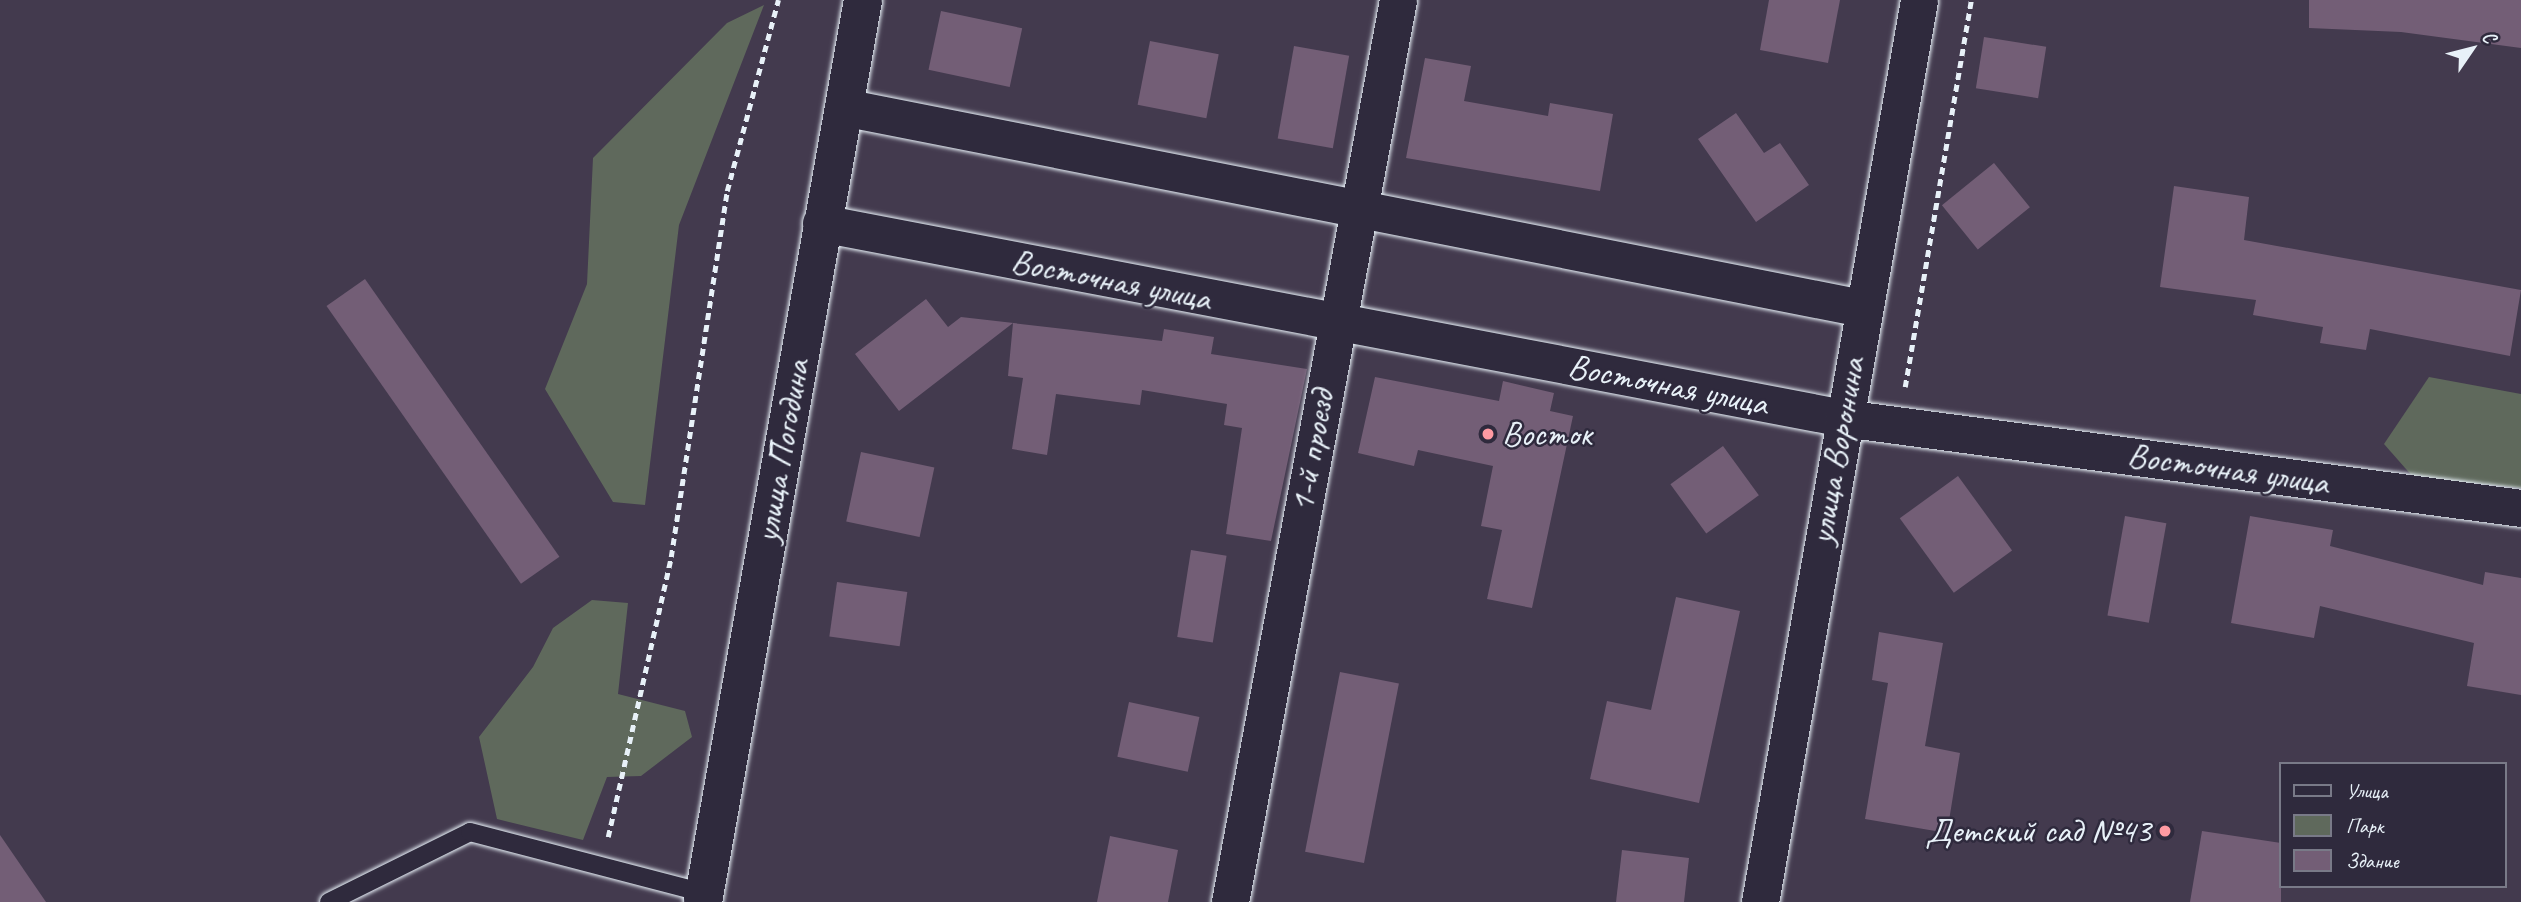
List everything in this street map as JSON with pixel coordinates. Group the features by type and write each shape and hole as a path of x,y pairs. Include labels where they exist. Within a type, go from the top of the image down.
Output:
{"street":[{"name":"улица Погодина","path":"704,897 821,223 863,0"},
{"name":"1-й проезд","path":"1230,902 1335,324 1398,0"},
{"name":"улица Воронина","path":"1760,902 1862,308 1919,0"},
{"path":"843,107 1862,308"},
{"name":"Восточная улица","path":"821,223 1335,324 1843,418 2521,509"}],"lane":[{"path":"329,902 470,832 602,866 704,897"}],"path":[{"path":"602,866 671,557 727,191 778,0"},
{"path":"1898,425 1971,0"}],"green space":[{"path":"764,5 679,225 645,505 613,502 545,389 587,284 593,158 727,23"},
{"path":"2429,377 2521,394 2521,488 2413,477 2384,444"},
{"path":"592,600 628,603 618,694 685,711 692,737 641,776 607,777 583,840 497,819 479,737 533,667 553,628"}],"building":[{"path":"1769,0 1840,0 1828,63 1760,50"},
{"path":"2309,0 2521,0 2521,48 2401,32 2309,28"},
{"path":"941,11 1022,28 1010,87 929,70"},
{"path":"1984,37 2046,47 2038,98 1976,88"},
{"path":"1150,41 1219,54 1206,118 1138,105"},
{"path":"1294,46 1349,56 1333,148 1278,139"},
{"path":"1425,58 1471,66 1464,101 1548,116 1550,103 1613,114 1600,191 1406,158"},
{"path":"1736,113 1764,153 1780,143 1809,185 1756,222 1698,139"},
{"path":"1994,163 2030,207 1978,249 1942,205"},
{"path":"2174,186 2249,197 2244,240 2521,290 2510,356 2370,329 2366,350 2320,343 2323,327 2253,315 2256,300 2160,287"},
{"path":"365,279 559,557 521,584 326,306"},
{"path":"926,299 948,327 961,317 1013,323 899,411 855,354"},
{"path":"1013,323 1162,341 1164,329 1214,337 1211,354 1307,369 1271,541 1226,534 1242,428 1224,425 1227,404 1142,390 1140,405 1056,394 1047,455 1012,449 1023,378 1008,376"},
{"path":"1375,377 1499,401 1503,381 1554,393 1550,411 1573,416 1532,608 1487,599 1502,530 1481,526 1493,466 1418,450 1414,466 1358,453"},
{"path":"1723,446 1759,495 1706,534 1670,484"},
{"path":"861,452 934,468 920,537 846,521"},
{"path":"1958,476 2012,550 1954,593 1900,518"},
{"path":"2125,516 2166,523 2149,623 2107,615"},
{"path":"2250,516 2333,530 2330,546 2483,585 2485,572 2521,578 2521,695 2467,686 2474,643 2320,606 2314,638 2231,623"},
{"path":"1191,550 1227,556 1213,643 1177,637"},
{"path":"837,582 907,592 900,646 829,636"},
{"path":"1676,597 1740,611 1699,803 1590,779 1607,701 1651,710"},
{"path":"1879,632 1943,643 1925,746 1960,753 1947,833 1865,819 1888,683 1872,680"},
{"path":"1340,672 1399,683 1364,863 1305,852"},
{"path":"1129,702 1199,717 1188,772 1117,757"},
{"path":"2202,831 2280,843 2281,902 2190,902"},
{"path":"0,835 46,902 0,902"},
{"path":"1110,836 1178,850 1168,902 1097,902"},
{"path":"1622,850 1689,858 1684,902 1616,902"}],"place":[{"name":"Восток","path":"1488,434"},
{"name":"Детский сад №43","path":"2165,831"}]}
